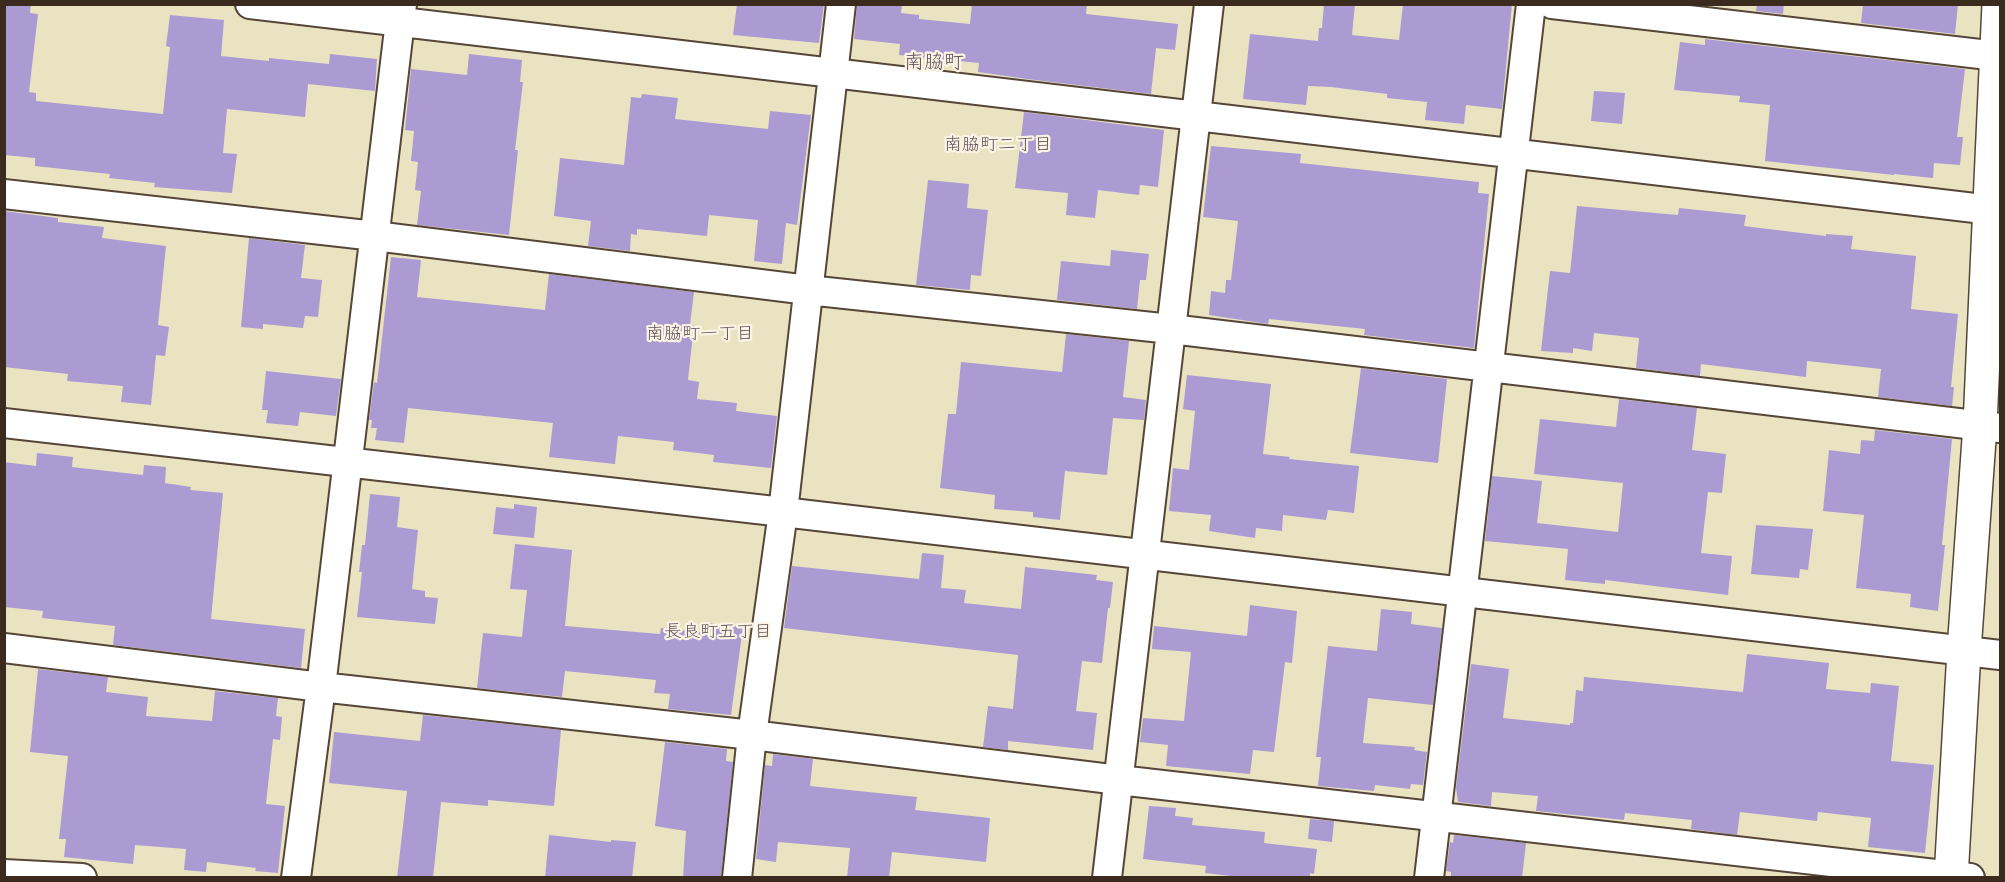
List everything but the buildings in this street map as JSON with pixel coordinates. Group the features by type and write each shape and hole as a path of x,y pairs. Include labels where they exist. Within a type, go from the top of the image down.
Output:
{"street":[{"path":"250,4 401,13 833,73 1995,210"},
{"path":"737,878 752,735 783,512 841,4"},
{"path":"1107,878 1209,4"},
{"path":"1429,878 1531,4"},
{"path":"1552,4 1998,60"},
{"path":"4,648 321,687 752,735 1958,877 1964,651 1990,427 1999,4"},
{"path":"296,878 321,687 401,13"},
{"path":"4,194 1990,427"},
{"path":"4,423 2001,655"},
{"path":"4,874 82,878"}],"district":[{"name":"南脇町","path":"934,65"},
{"name":"南脇町二丁目","path":"998,147"},
{"name":"南脇町一丁目","path":"700,336"},
{"name":"長良町五丁目","path":"718,634"}]}
